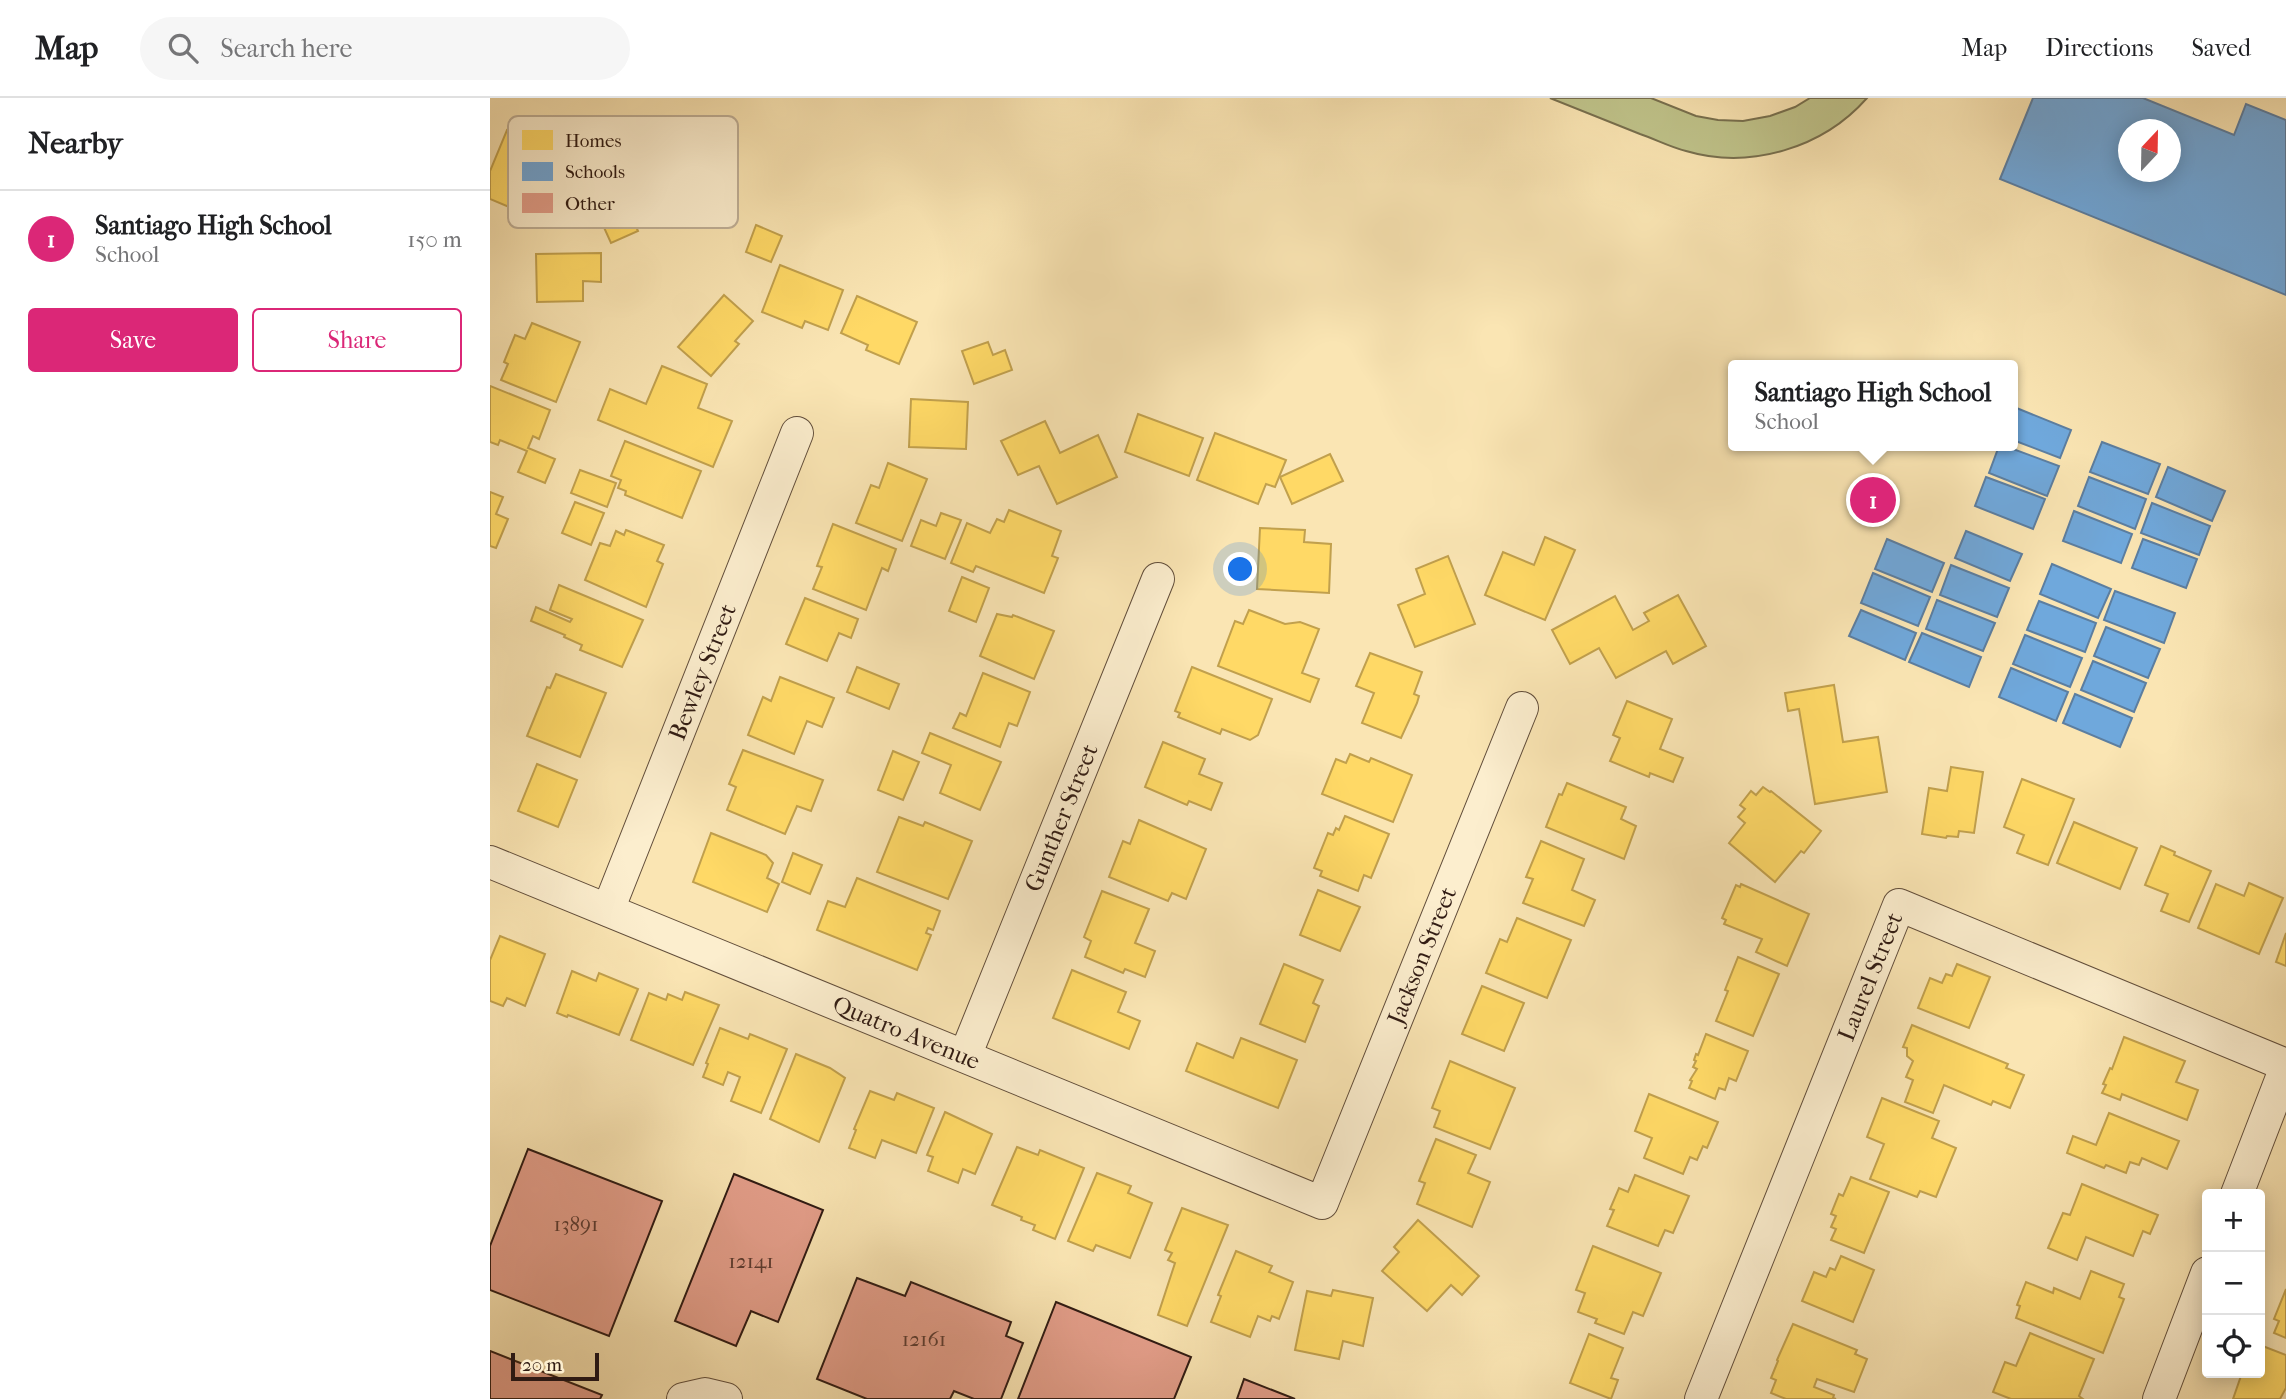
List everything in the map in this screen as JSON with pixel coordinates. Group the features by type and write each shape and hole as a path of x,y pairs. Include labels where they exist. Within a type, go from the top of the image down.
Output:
{"street":[{"name":"Bewley Street","path":"608,910 797,433"},
{"name":"Gunther Street","path":"965,1056 1158,579"},
{"name":"Jackson Street","path":"1322,1203 1522,708"},
{"name":"Quatro Avenue","path":"490,862 1322,1203"},
{"name":"Laurel Street","path":"1700,1399 1899,905 2286,1066"},
{"path":"2239,1189 2286,1066"},
{"path":"2159,1399 2202,1286"},
{"path":"683,1399 705,1394 726,1399"}],"green space":[{"path":"1550,98 1651,98 1696,116 1743,121 1770,116 1810,98 1867,98 1829,130 1807,142 1760,156 1735,158 1680,149"}],"building: Homes":[{"path":"507,130 508,207 490,199 490,171"},
{"path":"756,225 782,236 771,262 746,252"},
{"path":"604,228 637,228 638,231 611,243"},
{"path":"601,253 601,282 583,281 583,301 537,302 536,254"},
{"path":"780,265 843,290 828,330 805,321 802,328 762,312"},
{"path":"724,295 753,321 735,341 739,344 711,376 678,347"},
{"path":"857,296 917,322 899,364 866,350 868,345 841,333"},
{"path":"532,323 580,342 556,402 501,380 508,364 504,362 515,335 525,339"},
{"path":"988,342 993,355 1005,350 1012,370 974,384 962,351"},
{"path":"662,366 707,384 698,408 732,421 713,467 598,420 610,389 646,404"},
{"path":"490,386 550,410 539,439 533,436 528,448 555,459 545,483 518,472 527,451 500,440 498,445 490,442"},
{"path":"911,399 968,402 966,449 909,447"},
{"path":"1138,414 1203,438 1189,476 1125,452"},
{"path":"1045,421 1060,453 1098,435 1117,477 1057,504 1039,466 1018,475 1001,441"},
{"path":"1215,433 1286,460 1275,487 1266,484 1258,504 1197,480"},
{"path":"625,441 701,471 682,518 625,495 626,491 618,488 621,480 611,476"},
{"path":"1330,454 1343,481 1292,504 1280,477"},
{"path":"888,463 927,479 902,541 856,523 871,485 879,488"},
{"path":"580,470 616,483 607,507 571,493"},
{"path":"490,492 503,497 496,514 508,519 496,548 490,546"},
{"path":"575,502 604,513 591,545 562,533"},
{"path":"1009,510 1061,531 1052,556 1058,558 1044,593 976,566 973,572 951,563 967,523 990,533 997,519 1004,522"},
{"path":"941,513 961,520 945,559 911,546 921,520 936,526"},
{"path":"833,524 896,549 888,571 882,568 866,610 813,589 822,567 817,566"},
{"path":"1260,528 1305,530 1304,542 1331,544 1329,593 1257,589"},
{"path":"626,530 664,545 657,561 663,564 646,607 585,580 600,543 610,546 616,531 624,535"},
{"path":"1545,537 1575,550 1545,620 1485,595 1503,552 1534,565"},
{"path":"1448,556 1475,624 1415,647 1398,605 1425,594 1416,569"},
{"path":"962,577 989,588 976,622 949,611"},
{"path":"559,585 643,620 622,667 580,650 582,645 531,621 536,607 570,622 572,619 550,610"},
{"path":"1678,595 1706,646 1673,664 1666,651 1616,678 1599,648 1570,664 1552,630 1615,596 1633,630 1649,621 1644,613"},
{"path":"805,598 858,619 851,638 839,633 827,661 786,644"},
{"path":"1249,610 1285,624 1300,622 1319,629 1302,673 1319,679 1310,702 1218,666 1235,621 1243,624"},
{"path":"997,614 1013,615 1054,631 1034,679 980,656"},
{"path":"1370,653 1422,672 1414,694 1419,696 1417,703 1401,738 1362,723 1374,693 1356,686"},
{"path":"857,667 899,684 889,709 847,692"},
{"path":"1192,667 1272,699 1258,735 1250,740 1222,729 1220,734 1178,717 1180,713 1175,711"},
{"path":"983,673 1030,692 1017,726 1009,723 1000,747 953,728 960,713 966,716"},
{"path":"556,674 606,693 580,757 527,736 547,687 550,688"},
{"path":"780,677 834,698 822,727 807,721 794,754 748,735 763,697 771,701"},
{"path":"1834,685 1843,742 1878,737 1887,792 1815,804 1799,709 1788,711 1785,693"},
{"path":"1627,701 1672,719 1660,749 1683,758 1673,782 1650,773 1649,777 1610,761 1620,738 1613,735"},
{"path":"930,733 1001,762 980,810 940,793 951,765 922,753"},
{"path":"1163,742 1205,759 1199,774 1222,783 1211,810 1189,801 1187,805 1145,787"},
{"path":"743,750 823,780 811,811 797,806 785,834 727,810 736,787 729,784"},
{"path":"893,751 919,762 903,800 878,790"},
{"path":"1350,754 1369,762 1371,758 1412,775 1393,822 1322,794 1336,759 1346,763"},
{"path":"537,764 577,780 558,827 518,811"},
{"path":"1951,767 1983,772 1974,833 1959,831 1958,837 1946,838 1922,834 1929,788 1947,791"},
{"path":"2022,779 2074,799 2048,865 2017,853 2024,835 2004,827"},
{"path":"1567,783 1626,807 1621,819 1636,826 1624,859 1546,827 1559,794 1562,795"},
{"path":"1763,787 1821,831 1804,853 1801,851 1775,882 1729,843 1745,823 1738,817 1745,809 1740,805 1751,791 1756,795"},
{"path":"1345,816 1389,834 1371,878 1364,875 1358,891 1320,876 1322,871 1314,868 1328,833 1333,835 1336,828 1339,830"},
{"path":"899,817 923,826 925,822 972,841 948,899 877,872"},
{"path":"1139,820 1206,849 1186,899 1172,893 1168,901 1109,877 1123,841 1130,844"},
{"path":"2074,822 2137,848 2120,889 2057,863"},
{"path":"711,833 766,855 773,863 767,878 779,884 767,912 693,882"},
{"path":"1541,841 1584,859 1572,890 1595,900 1584,926 1523,903 1533,879 1526,877"},
{"path":"2161,846 2175,852 2174,855 2211,871 2189,922 2161,911 2168,894 2145,885"},
{"path":"793,853 822,865 810,894 782,882"},
{"path":"857,878 940,911 933,930 928,928 926,933 931,935 917,970 817,930 828,901 845,907"},
{"path":"2249,883 2283,898 2259,954 2198,928 2216,884 2244,896"},
{"path":"1741,884 1809,914 1787,966 1756,952 1762,939 1724,924 1726,920 1722,918 1736,885 1740,887"},
{"path":"1318,890 1360,907 1340,951 1300,935"},
{"path":"1102,891 1149,909 1135,943 1155,951 1145,977 1125,969 1123,973 1085,957 1091,941 1084,937"},
{"path":"1517,918 1571,940 1547,998 1486,973 1500,939 1507,942"},
{"path":"2286,933 2286,966 2276,962"},
{"path":"500,936 545,954 525,1006 507,998 503,1006 490,1001 490,960"},
{"path":"1738,957 1779,974 1753,1036 1716,1021"},
{"path":"1284,964 1323,980 1313,1003 1319,1006 1305,1042 1260,1024"},
{"path":"1957,964 1990,977 1969,1028 1918,1008 1930,978 1942,983 1946,974 1952,976"},
{"path":"1072,970 1126,992 1118,1012 1140,1021 1129,1049 1053,1018"},
{"path":"572,971 596,981 599,973 638,989 619,1035 557,1013"},
{"path":"1482,986 1524,1003 1504,1051 1462,1034"},
{"path":"685,992 719,1005 693,1065 631,1040 649,993 666,1000 668,994 682,1000"},
{"path":"1912,1025 2008,1064 2006,1068 2024,1075 2010,1108 1993,1101 1991,1105 1944,1085 1933,1113 1905,1102 1913,1080 1906,1077 1913,1061 1907,1056 1907,1048 1903,1047"},
{"path":"720,1028 748,1039 750,1034 787,1049 761,1113 731,1101 740,1077 728,1072 723,1085 703,1077"},
{"path":"1706,1034 1748,1051 1736,1081 1729,1078 1725,1090 1719,1088 1715,1099 1689,1088 1692,1081 1690,1080 1697,1069 1693,1067 1696,1061 1694,1060"},
{"path":"2124,1037 2185,1061 2176,1082 2198,1090 2187,1120 2122,1094 2120,1100 2102,1093 2106,1085 2103,1084"},
{"path":"1241,1038 1297,1060 1278,1108 1186,1071 1197,1043 1233,1058"},
{"path":"796,1054 830,1068 845,1078 819,1142 770,1119"},
{"path":"1450,1061 1515,1088 1490,1149 1434,1127 1440,1111 1432,1108"},
{"path":"870,1091 894,1100 897,1093 934,1108 916,1153 882,1140 875,1158 849,1148"},
{"path":"1649,1094 1718,1122 1707,1148 1703,1146 1697,1160 1690,1157 1683,1174 1644,1158 1652,1138 1635,1131"},
{"path":"1882,1098 1939,1121 1932,1138 1956,1148 1936,1197 1920,1191 1917,1197 1870,1179 1884,1144 1867,1137"},
{"path":"945,1112 992,1134 975,1174 963,1169 958,1183 928,1171 933,1157 927,1155"},
{"path":"2109,1113 2179,1141 2167,1169 2142,1158 2139,1165 2130,1162 2126,1173 2106,1165 2104,1168 2067,1153 2073,1136 2096,1145"},
{"path":"1436,1139 1476,1155 1468,1173 1490,1182 1472,1227 1417,1204 1425,1183 1419,1181"},
{"path":"1017,1147 1038,1155 1040,1150 1084,1168 1055,1239 1033,1230 1035,1225 1021,1220 1022,1217 992,1205"},
{"path":"1097,1173 1131,1186 1128,1193 1152,1203 1130,1258 1096,1245 1093,1251 1068,1241"},
{"path":"1635,1175 1689,1196 1673,1233 1665,1230 1658,1246 1607,1226 1614,1210 1610,1209 1619,1188 1628,1192"},
{"path":"1851,1177 1889,1192 1864,1253 1831,1240 1836,1229 1831,1227 1836,1216 1831,1214 1839,1194 1843,1196"},
{"path":"2082,1184 2158,1215 2150,1234 2143,1231 2133,1256 2086,1237 2077,1260 2048,1248 2063,1213 2070,1215"},
{"path":"1182,1208 1228,1225 1187,1326 1158,1315 1175,1263 1168,1260 1172,1253 1165,1250"},
{"path":"1418,1220 1479,1276 1462,1295 1451,1285 1427,1311 1382,1271 1399,1252 1394,1247"},
{"path":"1593,1246 1661,1273 1643,1316 1633,1312 1624,1334 1595,1323 1597,1319 1578,1312 1585,1293 1576,1290"},
{"path":"1236,1251 1272,1266 1269,1272 1293,1282 1279,1319 1272,1316 1270,1321 1258,1316 1250,1337 1211,1322 1221,1296 1218,1295"},
{"path":"1841,1256 1874,1270 1853,1322 1802,1301 1814,1272 1826,1277 1830,1268 1835,1270"},
{"path":"2091,1271 2124,1284 2119,1297 2124,1299 2103,1353 2016,1318 2020,1306 2017,1305 2026,1282 2053,1293 2054,1288 2080,1299"},
{"path":"2286,1289 2286,1338 2274,1333 2279,1321 2274,1319"},
{"path":"1333,1290 1373,1298 1363,1346 1343,1341 1339,1359 1295,1350 1307,1291 1331,1296"},
{"path":"1793,1324 1857,1350 1855,1354 1867,1359 1854,1392 1817,1379 1814,1387 1834,1395 1833,1398 1836,1399 1786,1399 1771,1393 1776,1380 1771,1378"},
{"path":"2030,1333 2094,1359 2079,1396 2083,1399 2011,1399 1993,1392 2005,1362 2016,1366"},
{"path":"1589,1334 1623,1348 1611,1378 1618,1380 1611,1399 1570,1383"},
{"path":"2265,1347 2286,1355 2286,1388 2280,1399 2233,1399 2240,1378 2265,1378"}],"building: Schools":[{"path":"2033,98 2143,98 2234,135 2246,104 2286,120 2286,295 2000,179"},
{"path":"2018,409 2071,430 2060,458 2018,442"},
{"path":"2102,442 2160,464 2148,494 2090,472"},
{"path":"1997,451 2018,451 2059,466 2047,496 1989,473"},
{"path":"2168,467 2225,491 2212,521 2156,497"},
{"path":"1986,477 2045,499 2033,529 1975,506"},
{"path":"2089,477 2146,499 2135,529 2078,506"},
{"path":"2152,503 2210,526 2199,555 2141,533"},
{"path":"2074,511 2132,534 2121,563 2063,541"},
{"path":"1966,531 2022,554 2010,581 1955,558"},
{"path":"1887,539 1944,563 1932,592 1875,569"},
{"path":"2143,539 2197,559 2186,588 2132,568"},
{"path":"2052,564 2111,589 2098,618 2040,594"},
{"path":"1951,565 2009,588 1997,617 1940,595"},
{"path":"1873,573 1930,597 1918,626 1861,603"},
{"path":"2115,591 2175,613 2164,643 2104,620"},
{"path":"1937,600 1995,623 1983,651 1926,629"},
{"path":"2039,601 2096,623 2085,652 2027,630"},
{"path":"1861,610 1916,633 1905,660 1849,636"},
{"path":"2106,627 2160,649 2148,678 2094,656"},
{"path":"1922,633 1981,657 1969,687 1909,662"},
{"path":"2025,635 2082,658 2070,687 2013,664"},
{"path":"2093,661 2146,683 2134,712 2081,690"},
{"path":"2011,668 2068,692 2056,721 1999,697"},
{"path":"2075,694 2132,718 2120,747 2063,723"}],"building: Other":[{"path":"528,1149 662,1201 609,1336 490,1290 490,1246"},
{"path":"734,1174 823,1210 778,1322 751,1311 736,1346 675,1321"},
{"path":"857,1278 905,1296 911,1282 1011,1322 1006,1336 1023,1343 1001,1399 974,1399 954,1391 950,1399 867,1399 817,1379"},
{"path":"1056,1302 1191,1357 1174,1399 1018,1399"},
{"path":"490,1351 602,1395 600,1399 490,1399"},
{"path":"1244,1379 1295,1399 1237,1399"}],"place":[{"name":"Santiago High School","path":"1873,500"}]}
